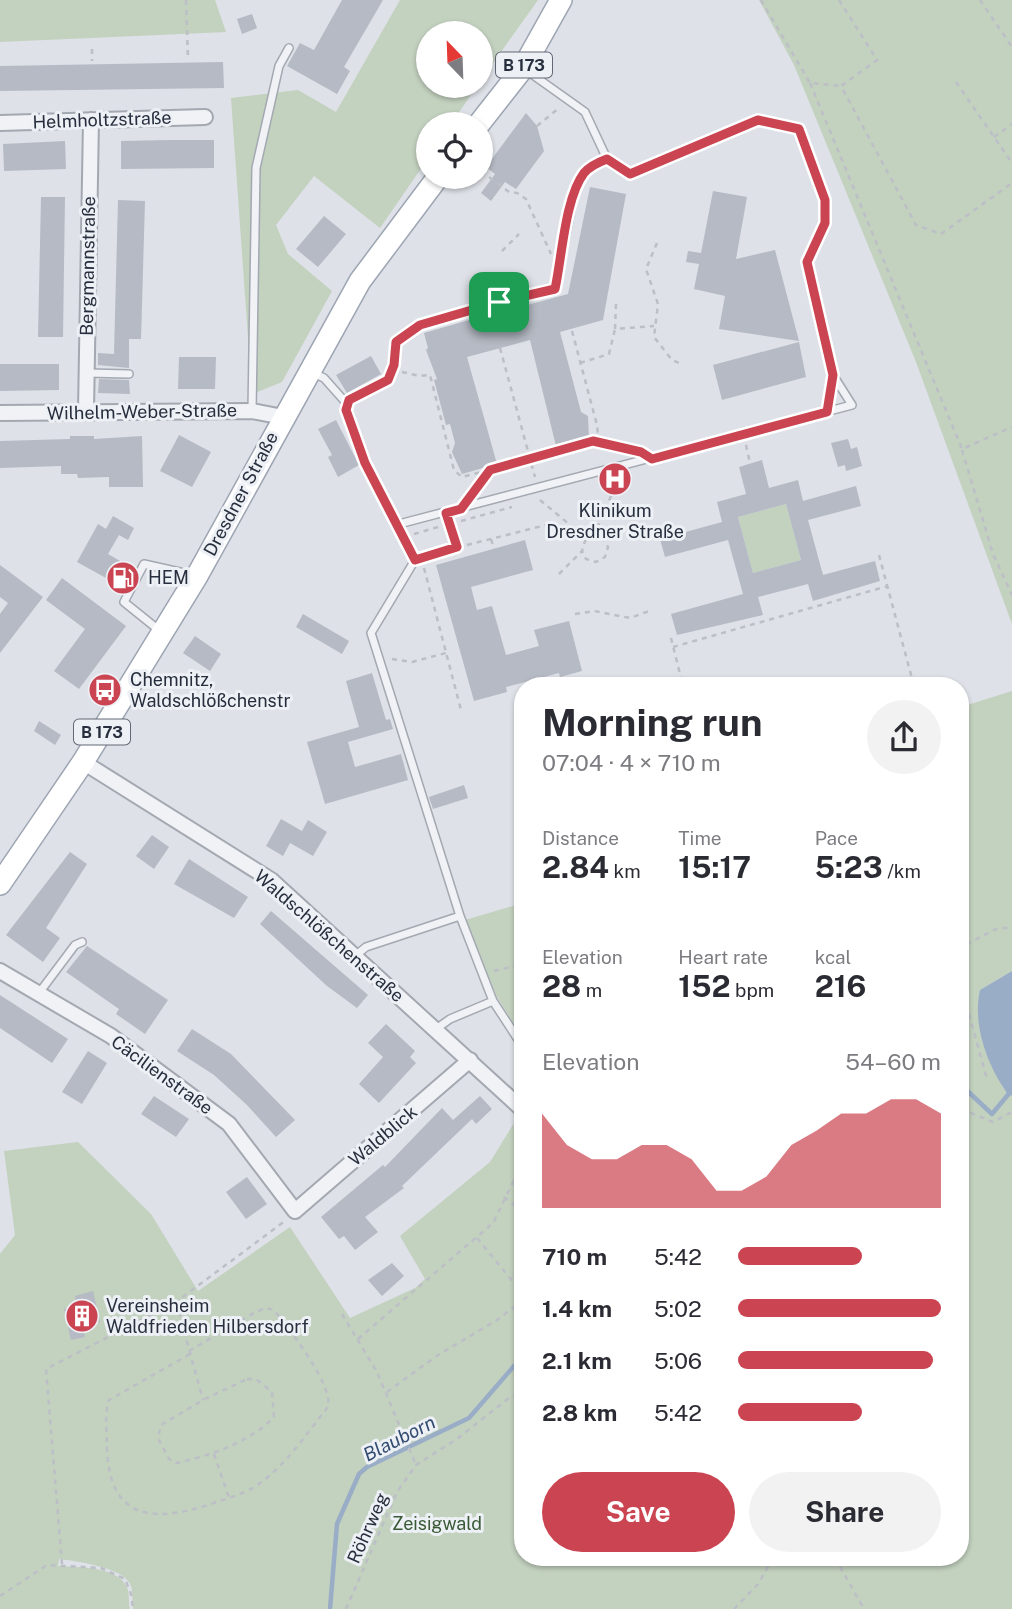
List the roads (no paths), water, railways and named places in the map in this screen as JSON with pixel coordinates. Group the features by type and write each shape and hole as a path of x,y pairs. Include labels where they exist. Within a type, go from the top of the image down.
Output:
{"main road":[{"name":"B 173","path":"488,112 523,68 561,0"},
{"name":"Dresdner Straße","path":"0,884 83,762 197,576 360,281 429,189"}],"street":[{"name":"Helmholtzstraße","path":"0,123 205,117"},
{"name":"Bergmannstraße","path":"86,411 91,120"},
{"name":"Wilhelm-Weber-Straße","path":"0,414 252,411 283,417"},
{"name":"Waldschlößchenstraße","path":"83,762 271,880 514,1102"},
{"name":"Cäcilienstraße","path":"0,971 111,1037 229,1125 295,1211"},
{"name":"Waldblick","path":"295,1211 470,1060"}],"lane":[{"path":"252,411 256,168 279,66 289,48"},
{"path":"399,524 852,405 833,375 807,262 825,223 825,200 799,129 758,120 630,174 607,159 585,112 523,68"},
{"path":"418,559 365,463 346,410 349,400 388,380 396,342 420,325 482,307 490,299 499,302 555,289 574,194 584,173 607,159"},
{"path":"308,371 324,377 348,405"},
{"path":"86,373 129,374"},
{"path":"827,412 833,375"},
{"path":"446,513 457,547 418,559 371,633 460,916 493,1001 514,1033"},
{"path":"162,632 124,602 144,564 197,576"},
{"path":"354,957 366,947 460,916"},
{"path":"38,994 75,945 82,942"},
{"path":"435,1030 450,1019 493,1001"}],"water":[{"path":"1012,971 1012,1095 1009,1096 988,1059 980,1032 978,1004 980,990"}],"waterway":[{"name":"Blauborn","path":"969,1092 992,1114 1012,1090"},
{"name":"Blauborn","path":"330,1609 337,1524 359,1474 367,1467 469,1418 514,1366"}],"place":[{"name":"Klinikum Dresdner Straße","path":"615,479"},
{"name":"HEM","path":"123,578"},
{"name":"Chemnitz, Waldschlößchenstr","path":"105,690"},
{"name":"Vereinsheim Waldfrieden Hilbersdorf","path":"82,1316"}],"park label":[{"name":"Zeisigwald","path":"437,1524"}]}
